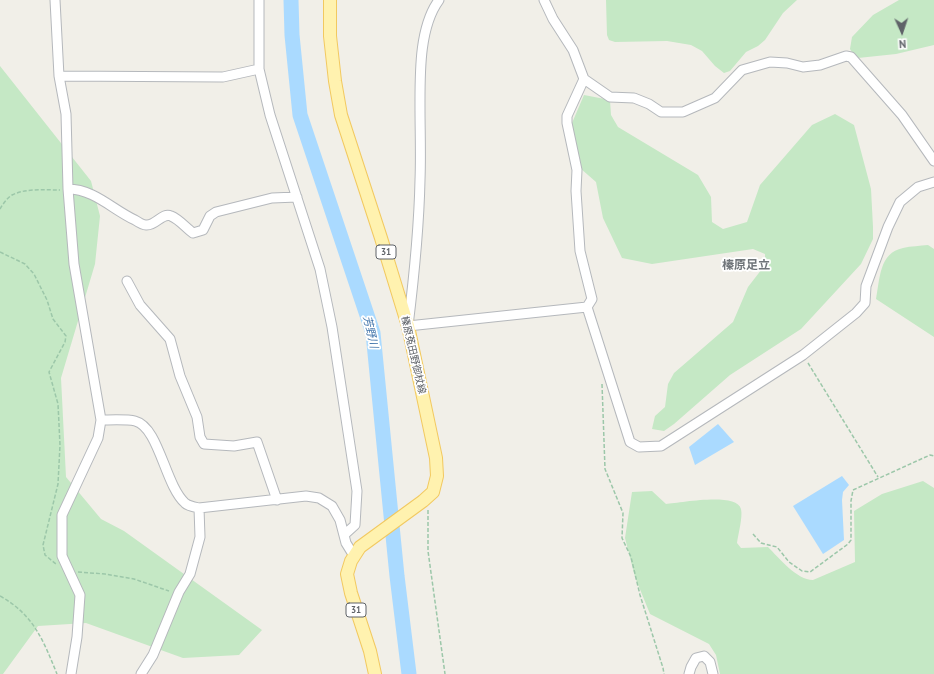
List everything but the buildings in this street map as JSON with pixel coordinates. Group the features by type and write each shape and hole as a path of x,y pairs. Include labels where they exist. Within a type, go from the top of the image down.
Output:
{"main road":[{"name":"榛原菟田野御杖線","path":"330,0 330,36 335,82 341,115 408,326 436,458 438,476 432,492 357,551"},
{"name":"31","path":"357,551 351,561 347,574 351,593 376,674"}],"street":[{"path":"55,0 59,76 66,114 68,189 74,264 101,420 98,438 62,515 62,556 80,595 77,637 70,674"},
{"path":"258,0 259,69 270,115 320,269 332,327 357,491 355,525 344,535"},
{"path":"439,0 428,25 421,59 420,181 415,266 408,326 588,307"},
{"path":"544,0 553,19 572,50 584,79 610,97 634,98 649,104 661,112 683,112 715,98 742,70 770,62 787,63 803,67 820,65 846,56 851,57 902,115 934,161"},
{"path":"59,76 223,77 259,69"},
{"path":"584,79 566,116 566,122 577,170 576,191 580,251 592,299 588,307 630,442 639,447 661,446 803,355 856,313 865,302 866,286 888,227 900,202 918,187 934,182"},
{"path":"68,189 74,189 103,200 129,217 146,225 154,224 162,217 169,215 173,216 193,233 202,230 210,216 216,212 272,198 297,197"},
{"path":"127,281 140,304 170,339 180,376 197,416 200,437 204,444 234,446 257,442 277,500"},
{"path":"101,420 135,421 146,427 153,438 175,491 186,504 199,508 306,496 319,498 332,506 340,520 346,543 357,551"},
{"path":"141,674 154,655 179,592 190,574 200,537 199,508"},
{"path":"689,674 696,658 704,656 710,662 713,674"}],"path":[{"path":"0,209 6,200 12,195 23,191 68,189"},
{"path":"0,252 25,264 34,274 47,300 53,319 66,336 65,342 49,372 58,404 60,444 58,484 43,545 46,555 62,568 70,571 104,574 134,579 171,592 179,592"},
{"path":"803,355 878,478"},
{"path":"602,379 605,469 623,513 622,538 631,557 640,595 664,674"},
{"path":"753,534 761,543 777,547 789,562 802,571 810,572 848,544 851,540 851,501 853,490 930,455 934,456"},
{"path":"425,498 429,530 428,552 445,674"},
{"path":"0,596 14,604 28,619 43,640 58,674"}],"green space":[{"path":"606,0 797,0 783,13 765,40 758,46 746,52 730,71 724,73 715,66 702,51 691,45 667,41 615,42 609,40 607,35"},
{"path":"899,0 934,0 934,45 896,54 858,58 850,49 852,37 873,15"},
{"path":"0,66 91,181 100,216 95,264 61,378 66,477 101,519 124,531 262,630 239,655 183,658 86,623 38,626 3,674 0,674"},
{"path":"584,95 610,100 611,115 618,127 698,175 711,197 712,222 723,229 747,222 760,185 812,125 835,114 854,125 871,189 873,239 861,264 801,329 730,375 664,431 652,429 655,416 665,407 668,384 674,373 733,322 748,287 765,265 765,254 753,249 652,264 622,258 603,218 596,182 580,168 572,123"},
{"path":"928,245 934,249 934,337 876,299 882,268 889,255 903,248"},
{"path":"923,481 934,488 934,674 720,674 716,655 709,644 650,614 635,577 625,538 632,492 652,491 666,504 719,500 730,501 737,504 741,509 741,521 737,543 741,548 768,547 795,572 807,579 813,580 855,562 854,511 882,494"}],"water":[{"path":"718,424 734,442 695,465 689,447"},
{"path":"842,476 849,485 843,492 842,500 844,540 823,554 793,506"}],"waterway":[{"name":"芳野川","path":"291,0 292,35 300,115 373,333 397,576 409,674"}],"district":[{"name":"榛原足立","path":"746,266"}]}
